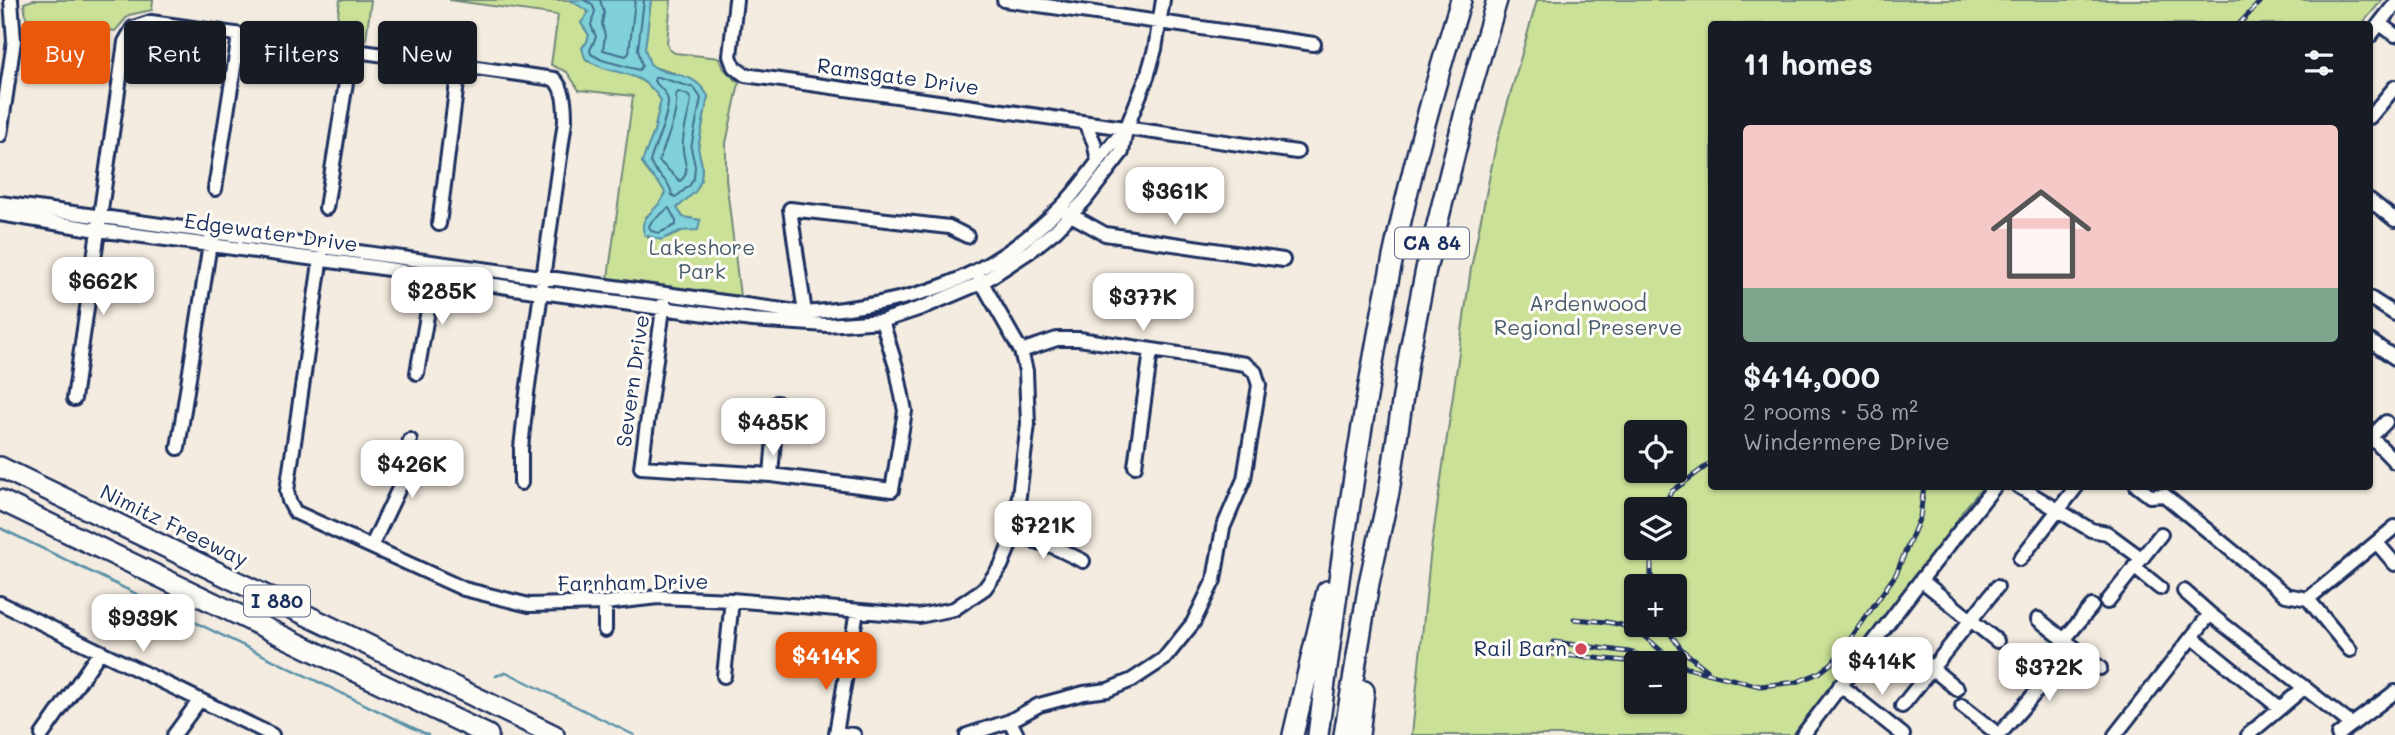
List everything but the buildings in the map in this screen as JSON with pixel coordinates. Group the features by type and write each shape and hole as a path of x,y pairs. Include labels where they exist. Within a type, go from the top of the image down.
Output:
{"highway":[{"name":"CA 84","path":"1356,460 1393,258 1414,170 1461,0"},
{"name":"CA 84","path":"1344,735 1426,270 1469,96 1497,0"},
{"path":"1293,735 1356,460"},
{"path":"1318,735 1356,460"},
{"name":"Nimitz Freeway","path":"0,467 554,735"},
{"path":"1359,735 1386,536 1388,492"},
{"name":"I 880","path":"0,500 488,735"}],"street":[{"path":"0,135 14,41 11,0"},
{"name":"Ramsgate Drive","path":"736,0 730,56 734,67 745,75 1297,152"},
{"path":"1004,0 1314,44"},
{"name":"Edgewater Drive","path":"1065,211 1085,200 1122,152 1126,129 1147,77 1163,0"},
{"path":"2373,32 2395,4"},
{"path":"74,399 125,42 132,28 151,22 239,36 215,189"},
{"path":"2380,24 2395,35"},
{"path":"477,69 554,79 560,85 565,101 565,121 521,448 521,483"},
{"path":"326,208 346,84"},
{"path":"439,224 457,84"},
{"path":"2373,113 2395,87"},
{"path":"1085,123 1094,142 1098,161"},
{"name":"Edgewater Drive","path":"806,319 827,325 881,321 934,304 1031,251 1056,230 1079,187 1109,144 1126,129"},
{"path":"2373,202 2395,220"},
{"name":"Edgewater Drive","path":"0,204 100,224"},
{"path":"806,319 790,209 949,227 967,236"},
{"path":"1065,211 1105,234 1283,260"},
{"name":"Edgewater Drive","path":"0,214 211,238 435,269 543,278 752,320 806,319 907,299 980,277"},
{"path":"178,448 211,238"},
{"name":"Farnham Drive","path":"321,255 287,491 295,512 464,589 530,605 605,603 658,597 732,600 919,616 954,609 985,588 1001,566 1014,535 1028,424 1026,371 1021,351 980,277"},
{"path":"417,373 435,269"},
{"name":"Edgewater Drive","path":"435,269 541,292 664,302"},
{"path":"2373,300 2395,314"},
{"name":"Severn Drive","path":"664,302 641,467 771,475 891,490 905,411 897,370 881,321"},
{"path":"967,735 1010,721 1039,705 1083,693 1108,690 1132,680 1164,659 1194,623 1214,580 1223,527 1244,479 1259,385 1251,367 1245,364 1079,340 1057,340 1021,351"},
{"path":"2373,343 2395,358"},
{"path":"1135,466 1151,351"},
{"path":"771,475 776,403"},
{"path":"2373,434 2386,422"},
{"path":"372,545 401,484 410,440"},
{"path":"2373,440 2395,462"},
{"path":"1803,735 1992,490"},
{"path":"2024,490 2091,530 2107,533 2160,588"},
{"path":"2020,559 2074,490"},
{"path":"2142,490 2150,496 2167,491 2286,595 2308,599 2350,650"},
{"path":"2308,599 2395,527"},
{"path":"2107,602 2161,534"},
{"path":"1014,535 1052,546 1083,561"},
{"path":"2377,543 2395,564"},
{"path":"1921,580 1997,640"},
{"path":"1902,706 1997,587"},
{"path":"2184,591 2351,724"},
{"path":"724,676 732,600"},
{"path":"605,603 605,630"},
{"path":"1962,706 2004,733 2069,644 2092,606"},
{"path":"2,607 272,735"},
{"path":"854,735 836,733 857,611"},
{"path":"2115,735 2210,614"},
{"path":"2038,620 2100,668"},
{"path":"2192,637 2280,708"},
{"path":"1906,647 1957,690"},
{"path":"42,735 100,652"},
{"path":"1840,685 1903,735"},
{"path":"2248,735 2305,687"},
{"path":"2338,735 2393,698"},
{"path":"174,735 199,701"},
{"path":"1010,721 1017,735"}],"green space":[{"path":"33,0 153,0 152,10 129,15 115,31 110,30 110,21 47,21 26,18 24,3"},
{"path":"340,0 371,0 366,40 364,21 337,21"},
{"name":"Lakeshore Park","path":"449,0 570,0 587,9 588,15 581,23 589,35 583,46 587,61 638,79 661,100 654,132 642,162 665,192 659,205 646,217 648,238 655,239 675,234 700,220 683,217 677,208 696,190 701,180 702,166 698,148 708,96 674,73 653,67 647,60 645,49 651,0 671,0 667,43 669,49 675,53 719,58 724,69 739,83 726,143 726,179 740,296 608,278 633,96 579,90 567,72 551,65 558,15"},
{"name":"Ardenwood Regional Preserve","path":"1537,0 2382,0 2364,21 1708,21 1708,490 1980,490 1964,509 1941,546 1793,735 1412,735 1430,557 1471,268 1496,145"}],"water":[{"path":"570,0 651,0 645,49 650,64 665,72 695,81 708,96 698,148 702,166 701,180 696,191 677,208 683,217 700,220 698,230 680,231 661,240 645,235 643,223 665,192 642,162 654,132 661,100 643,81 604,68 585,58 582,48 589,35 581,23 589,12"}],"waterway":[{"path":"0,528 428,735"},
{"path":"496,676 506,672 634,735"}],"railway":[{"path":"2242,21 2262,0"},
{"path":"1668,497 1671,492 1708,465"},
{"path":"1687,668 1760,686 1797,682 1819,673 1832,663 1844,648 1896,574 1920,517 1923,490"},
{"path":"1651,560 1651,574"},
{"path":"1574,619 1627,627 1641,634 1661,651"},
{"path":"1673,637 1682,650 1707,670"},
{"path":"1554,642 1624,651"},
{"path":"1553,654 1624,661"}],"place":[{"name":"Rail Barn","path":"1581,649"}]}
